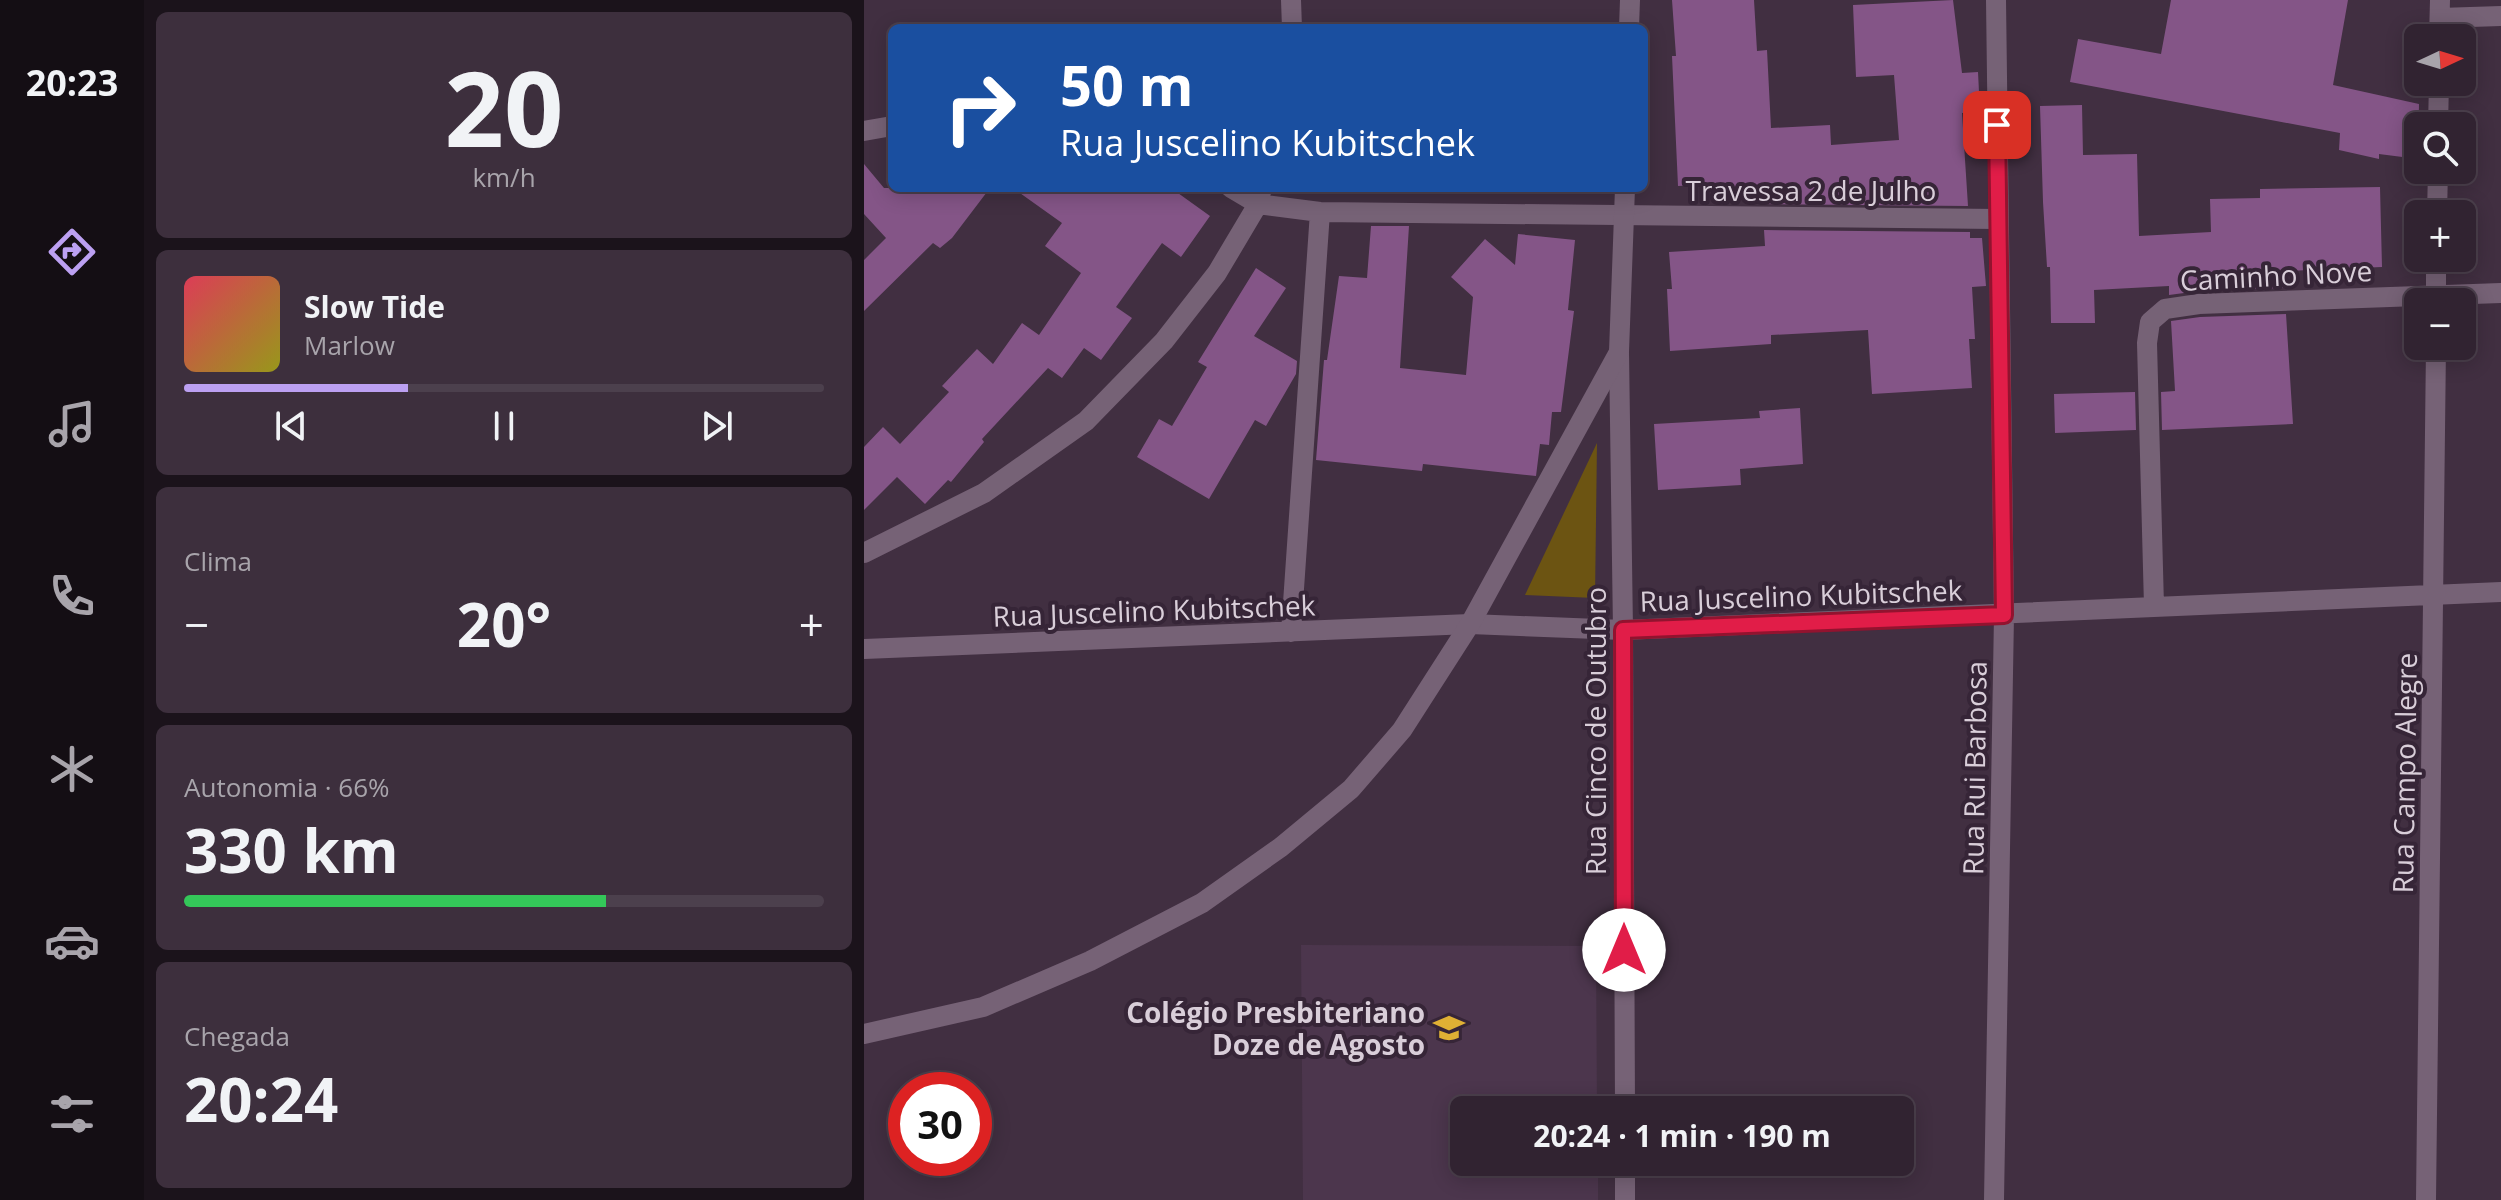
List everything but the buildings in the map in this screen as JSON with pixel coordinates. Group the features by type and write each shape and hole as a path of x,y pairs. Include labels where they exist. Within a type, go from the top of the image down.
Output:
{"street":[{"path":"1291,0 1292,24"},
{"path":"1629,24 1630,0"},
{"name":"Rua Rui Barbosa","path":"1994,1200 2004,615 1996,0"},
{"path":"2440,19 2501,16"},
{"path":"864,131 888,127"},
{"name":"Rua Cinco de Outubro","path":"1625,192 1619,352 1625,1096"},
{"path":"864,553 984,493 1086,421 1164,341 1217,273 1260,196"},
{"name":"Travessa 2 de Julho","path":"1260,196 1320,212 1998,219"},
{"path":"1291,632 1320,212"},
{"name":"Caminho Nove","path":"2476,295 2501,293"},
{"name":"Caminho Nove","path":"2154,606 2147,343 2150,322 2165,309 2199,304 2404,300"},
{"name":"Rua Cinco de Outubro","path":"864,1034 983,1007 1090,961 1202,903 1281,847 1351,789 1402,730 1470,624 1619,352"},
{"name":"Rua Campo Alegre","path":"2426,1200 2436,360"},
{"name":"Rua Juscelino Kubitschek","path":"864,649 1470,624 1623,630 2501,592"},
{"path":"1625,1176 1625,1200"}],"shaded area":[{"path":"1597,443 1595,598 1525,595"},
{"name":"Colégio Presbiteriano Doze de Agosto","path":"1301,945 1596,946 1597,1096 1450,1096 1450,1176 1598,1176 1598,1200 1303,1200"}],"place":[{"name":"Colégio Presbiteriano Doze de Agosto","path":"1449,1028"}],"route":[{"path":"1624,950 1623,630 2004,615 1997,125"}]}
